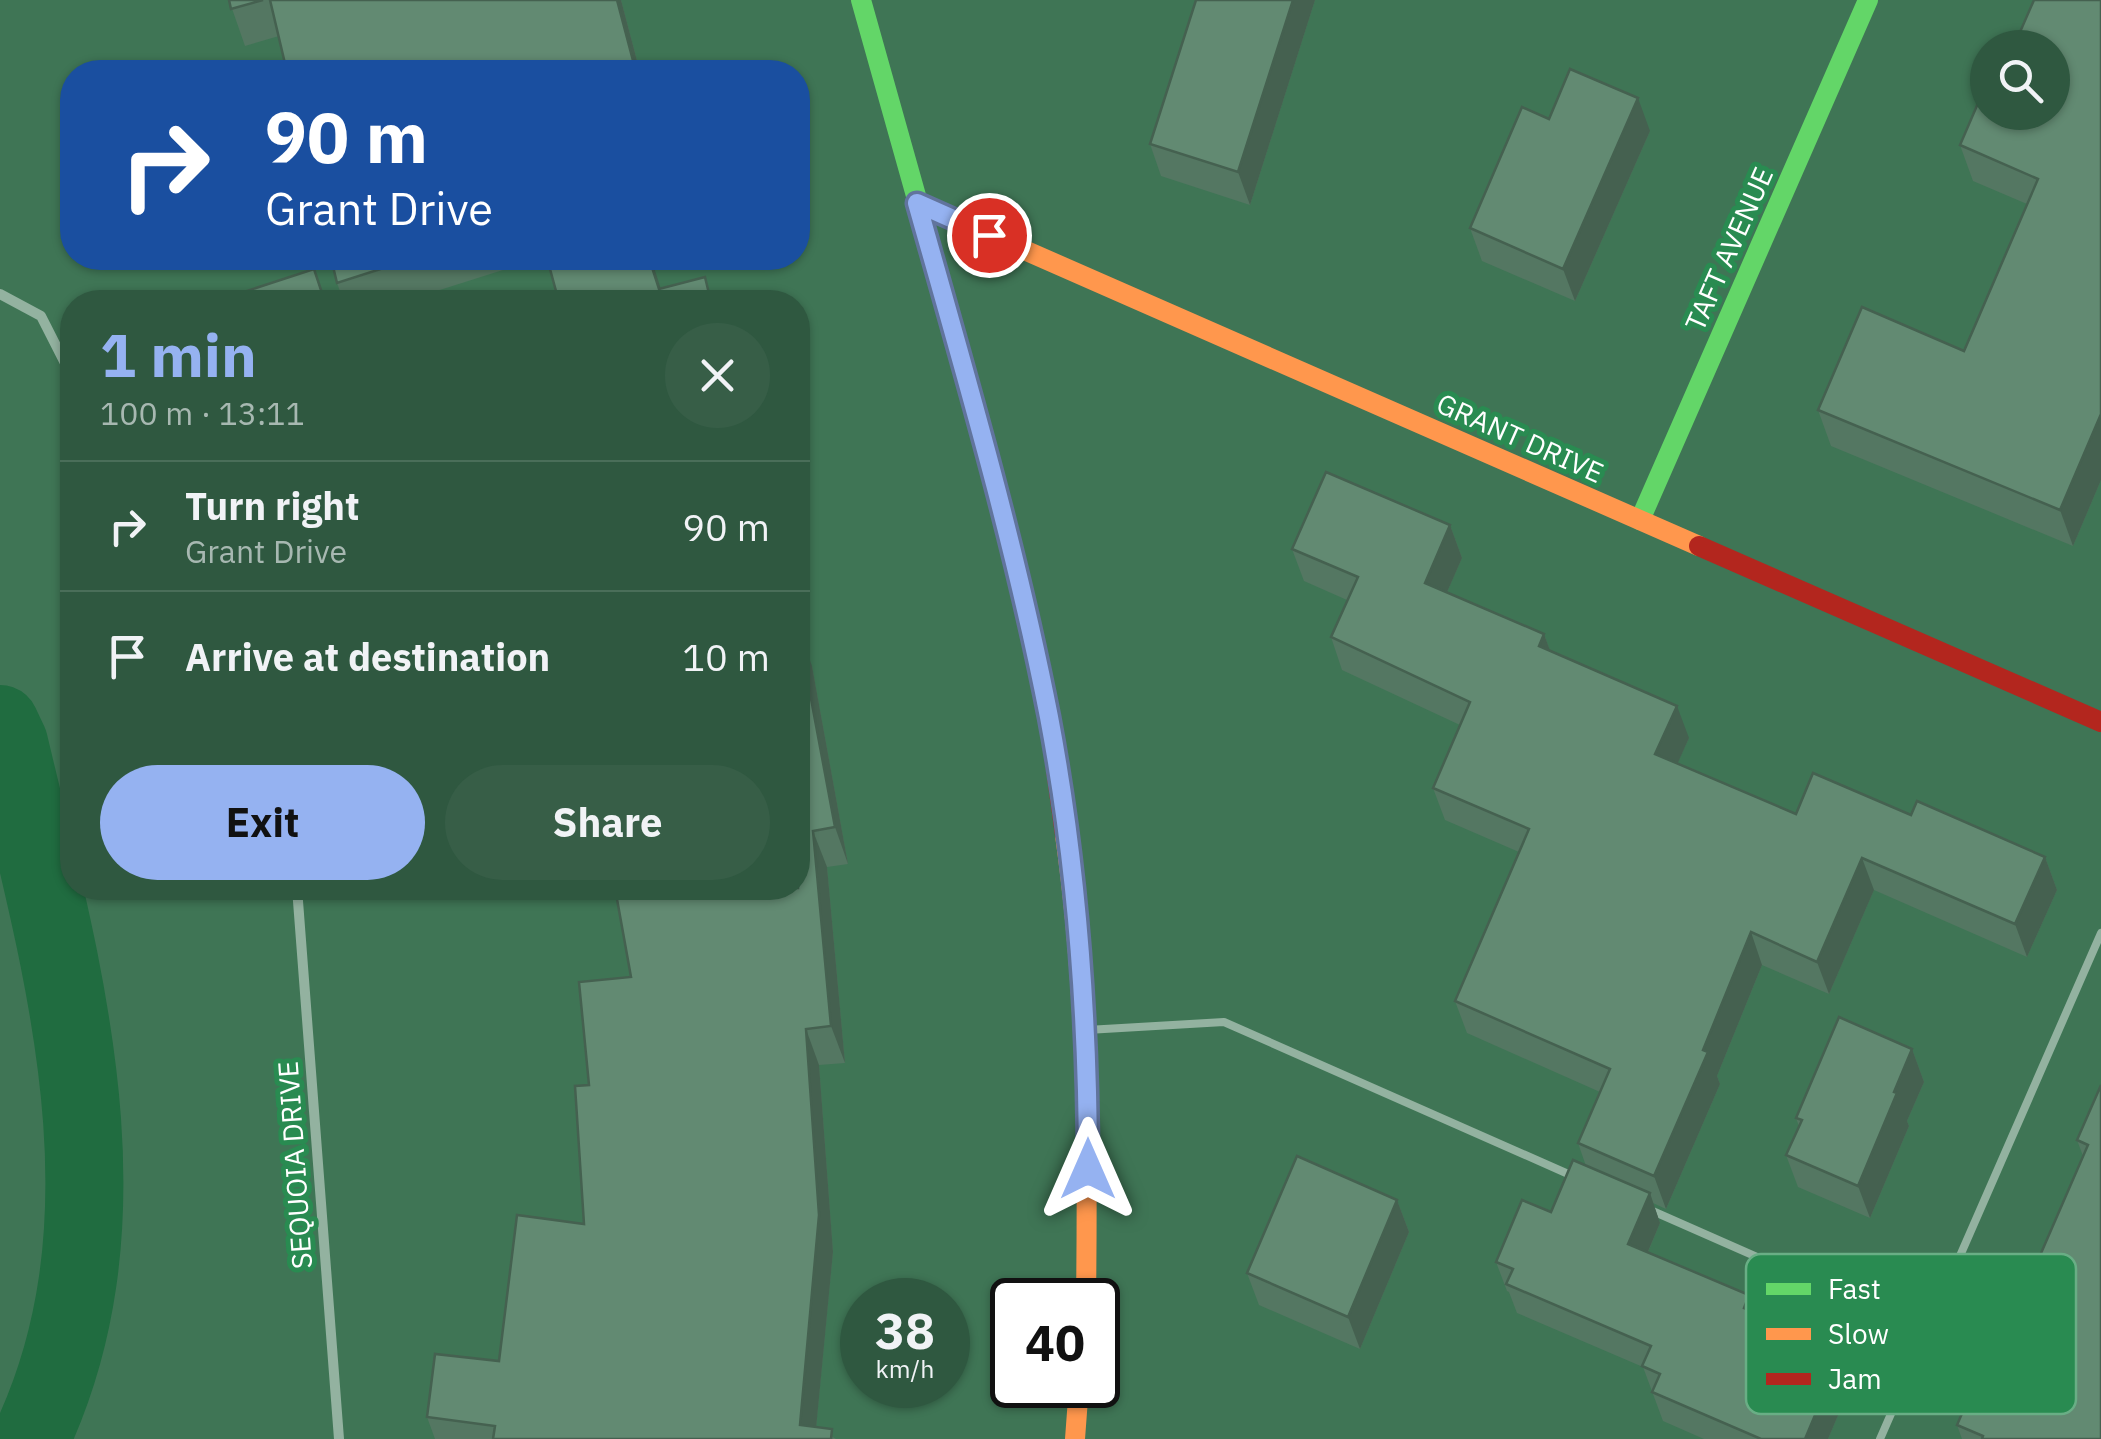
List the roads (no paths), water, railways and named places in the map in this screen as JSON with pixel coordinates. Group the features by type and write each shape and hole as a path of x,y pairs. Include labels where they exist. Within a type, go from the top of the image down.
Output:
{"street":[{"path":"861,0 998,489 1049,718 1075,905 1084,1030 1088,1094 1086,1278"},
{"name":"TAFT AVENUE","path":"1640,520 1868,0"},
{"name":"GRANT DRIVE","path":"917,203 2101,722"},
{"path":"0,294 41,316 60,354"},
{"name":"SEQUOIA DRIVE","path":"297,900 339,1439"},
{"path":"1075,1439 1077,1408"}],"lane":[{"path":"1961,1254 2101,933"},
{"path":"1084,1030 1224,1022 1585,1181"},
{"path":"1639,1205 1750,1254"},
{"path":"1880,1439 1891,1414"}],"waterway":[{"path":"0,724 9,743 30,829 67,1004 80,1092 84,1180 79,1268 62,1354 31,1439"}]}
